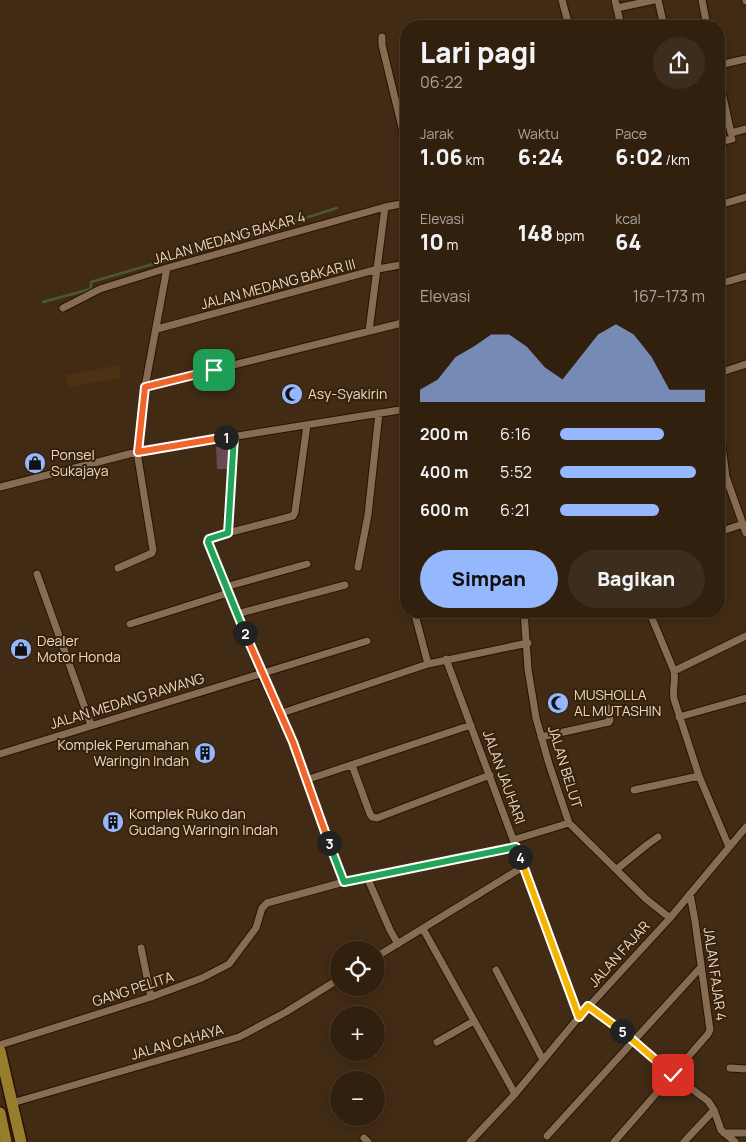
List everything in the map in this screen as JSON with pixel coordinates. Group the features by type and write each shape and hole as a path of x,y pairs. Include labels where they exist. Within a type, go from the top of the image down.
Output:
{"main road":[{"path":"0,1051 21,1142"},
{"path":"0,1113 3,1134"}],"street":[{"path":"562,0 567,20"},
{"path":"615,0 620,20"},
{"path":"617,8 654,0"},
{"path":"658,0 663,20"},
{"path":"702,0 707,20"},
{"path":"382,37 382,45 400,119"},
{"path":"725,64 746,59"},
{"path":"725,106 731,133 746,129"},
{"path":"725,141 732,139"},
{"path":"725,203 746,197"},
{"name":"JALAN MEDANG BAKAR 4","path":"63,308 100,289 167,268 400,204"},
{"path":"369,331 385,207"},
{"name":"JALAN MEDANG BAKAR III","path":"157,329 378,269 400,265"},
{"path":"118,568 150,554 153,550 138,452 145,387 167,268"},
{"path":"725,282 746,276"},
{"path":"145,387 400,323"},
{"path":"725,371 746,364"},
{"path":"0,487 138,452 400,410"},
{"path":"358,568 368,516 379,413"},
{"path":"306,425 295,514 290,518 212,537 208,540 226,590 293,742 344,882 514,843 570,823"},
{"path":"228,533 234,436"},
{"path":"725,471 746,533"},
{"path":"725,530 743,524"},
{"path":"130,624 307,564"},
{"path":"37,574 91,726"},
{"path":"237,614 345,584"},
{"path":"416,618 428,664"},
{"name":"JALAN BELUT","path":"525,618 528,643 528,669 541,737 570,823 656,909 670,918"},
{"path":"651,618 674,671 675,682 672,693 699,776 729,847"},
{"path":"674,671 746,636"},
{"name":"JALAN MEDANG RAWANG","path":"0,754 367,641"},
{"path":"280,714 428,664 528,643"},
{"name":"JALAN JAUHARI","path":"446,659 579,1017"},
{"path":"679,717 746,698"},
{"path":"541,737 609,722 608,708"},
{"path":"306,780 471,725"},
{"path":"352,765 370,814 372,817 377,818 490,775"},
{"path":"634,790 699,776"},
{"name":"JALAN FAJAR","path":"470,1142 515,1094 588,1006 670,918 746,827"},
{"path":"617,869 658,837"},
{"path":"385,952 524,866"},
{"path":"367,877 398,944"},
{"name":"GANG PELITA","path":"0,1045 151,997 202,978 229,964 256,928 262,908 267,903 344,882"},
{"name":"JALAN FAJAR 4","path":"614,1142 710,1030 690,894"},
{"path":"423,929 515,1094"},
{"path":"141,948 151,997"},
{"path":"547,1136 701,967"},
{"path":"496,970 543,1060"},
{"name":"JALAN CAHAYA","path":"12,1103 239,1037 286,1012 330,985"},
{"path":"588,1006 635,1041 673,1075 708,1101 714,1110 721,1130 735,1142"},
{"path":"437,1042 474,1021"},
{"path":"730,1068 746,1069"},
{"path":"684,1142 714,1110"},
{"path":"724,1133 746,1133"}],"shaded area":[{"path":"119,365 122,378 68,387 66,375"},
{"path":"216,447 230,447 231,469 217,469"}],"waterway":[{"path":"43,302 91,289 91,282 337,208"}],"place":[{"name":"Asy-Syakirin","path":"292,394"},
{"name":"Ponsel Sukajaya","path":"35,463"},
{"name":"Dealer Motor Honda","path":"21,649"},
{"name":"MUSHOLLA AL MUTASHIN","path":"558,703"},
{"name":"Komplek Perumahan Waringin Indah","path":"205,753"},
{"name":"Komplek Ruko dan Gudang Waringin Indah","path":"113,822"}],"route":[{"path":"214,370 145,387 138,452 234,436 228,533 212,537 208,542 261,673 293,742 344,882 516,847 579,1017 588,1006 635,1041 673,1075"}]}
